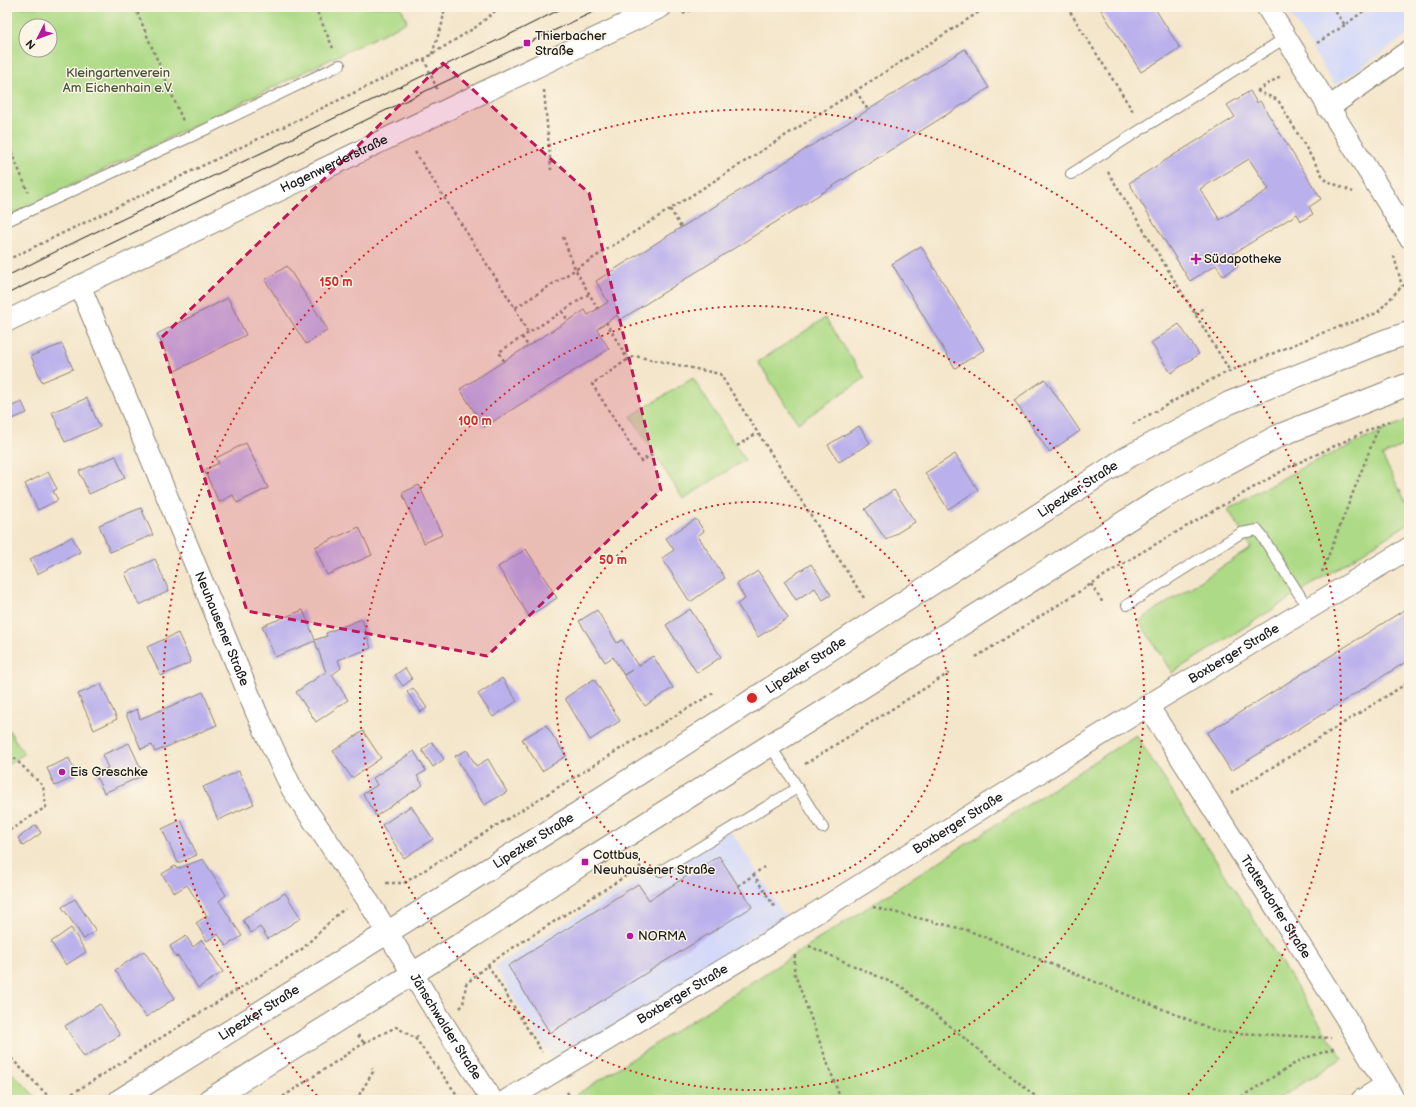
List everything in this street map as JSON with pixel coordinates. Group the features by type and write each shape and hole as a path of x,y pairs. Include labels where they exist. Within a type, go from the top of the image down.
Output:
{"main road":[{"name":"Lipezker Straße","path":"120,1100 584,809 1126,458 1229,403 1387,340 1409,333"},
{"path":"209,1100 475,935 584,862 1159,500 1278,436 1409,384"}],"street":[{"name":"Hagenwerderstraße","path":"7,320 80,286 638,12 661,7"},
{"path":"1267,7 1409,237"},
{"path":"1328,108 1409,51"},
{"name":"Neuhausener Straße","path":"80,286 263,728 292,789 365,896 399,953"},
{"name":"Boxberger Straße","path":"507,1100 554,1071 792,935 990,803 1308,608 1409,548"},
{"name":"Trattendorfer Straße","path":"1148,706 1212,805 1390,1092 1362,1100"},
{"name":"Jänschwalder Straße","path":"399,953 492,1100"}],"lane":[{"path":"1071,174 1285,38"},
{"path":"7,221 190,137 340,65"},
{"path":"1127,605 1241,533 1258,530 1308,608"},
{"path":"770,746 823,828"},
{"path":"661,871 797,788"}],"path":[{"path":"135,7 190,137"},
{"path":"315,7 340,65"},
{"path":"432,54 442,24 445,7"},
{"path":"7,260 417,63 476,27 500,7"},
{"path":"515,308 987,7"},
{"path":"1067,7 1143,128"},
{"path":"1332,7 1345,25"},
{"path":"1315,44 1345,25 1369,7"},
{"path":"1271,82 1257,91 1278,100 1325,180 1359,195"},
{"path":"544,89 551,170"},
{"path":"856,91 868,110"},
{"path":"7,141 35,208"},
{"path":"414,150 515,308 528,333"},
{"path":"1106,168 1230,371"},
{"path":"670,209 681,227"},
{"path":"563,236 575,269 598,308"},
{"path":"504,361 499,352 589,294"},
{"path":"1195,314 1205,308"},
{"path":"562,311 568,321"},
{"path":"606,322 628,360"},
{"path":"522,336 528,346"},
{"path":"655,453 641,461 592,384 635,356 720,374 865,599"},
{"path":"976,657 1137,554 1289,467 1397,417"},
{"path":"1308,608 1380,425"},
{"path":"737,446 758,433"},
{"path":"1091,584 1103,603"},
{"path":"789,774 949,673"},
{"path":"1212,805 1409,682"},
{"path":"7,748 12,756 43,786 46,808 7,832"},
{"path":"577,775 581,781"},
{"path":"415,1038 463,1006 466,984 488,965 644,865"},
{"path":"738,886 764,867"},
{"path":"753,874 792,935 794,972 841,1100"},
{"path":"870,906 967,930 1219,1032 1359,1040"},
{"path":"792,935 902,987 1040,1100"},
{"path":"488,965 554,1071"},
{"path":"278,1100 364,1043 396,1027 415,1038 461,1100"},
{"path":"1236,1100 1302,1059 1359,1040"},
{"path":"7,1054 52,1100"},
{"path":"356,1100 372,1072 372,1068"}],"highlighted area":[{"path":"443,63 589,193 661,490 487,656 247,611 160,339"}],"shaded area":[{"path":"1286,7 1409,7 1409,34 1335,85"},
{"path":"727,825 785,916 556,1064 494,966"}],"green space":[{"name":"Kleingartenverein Am Eichenhain e.V.","path":"7,7 401,7 407,22 7,217"},
{"path":"825,318 865,378 798,423 758,362"},
{"path":"693,378 745,460 683,499 631,416"},
{"path":"1409,419 1409,442 1382,456 1406,502 1409,500 1409,523 1172,673 1139,621 1251,548 1228,509 1303,467"},
{"path":"7,727 24,754 7,765"},
{"path":"1136,735 1342,1058 1277,1100 579,1100 576,1095"},
{"path":"7,1068 39,1100 7,1100"}],"building":[{"path":"1099,7 1154,7 1180,48 1141,72"},
{"path":"965,49 989,88 620,320 617,315 597,329 609,349 484,427 460,389 585,310 588,315 608,302 596,281"},
{"path":"1250,91 1257,103 1260,101 1321,199 1309,207 1313,214 1301,221 1297,214 1231,255 1238,266 1223,276 1216,265 1190,281 1129,183 1235,117 1227,105","holes":["1249,159 1269,189 1220,220 1200,189"]},
{"path":"921,246 984,350 955,368 892,264"},
{"path":"287,266 328,330 306,344 265,280"},
{"path":"228,298 246,335 175,371 157,334"},
{"path":"1179,324 1199,354 1171,373 1151,343"},
{"path":"62,344 73,369 42,382 31,356"},
{"path":"1045,379 1080,431 1049,452 1014,400"},
{"path":"87,398 100,427 65,442 52,412"},
{"path":"22,402 27,413 7,421 7,408"},
{"path":"859,426 870,443 839,462 828,445"},
{"path":"246,443 268,488 237,503 233,495 219,502 204,470 219,463 216,458"},
{"path":"955,454 978,490 948,509 925,473"},
{"path":"116,456 125,478 89,494 79,471"},
{"path":"48,472 57,489 53,491 58,500 38,510 25,484"},
{"path":"419,485 442,535 424,543 402,493"},
{"path":"894,490 915,522 886,540 865,509"},
{"path":"141,508 153,535 110,552 99,525"},
{"path":"696,519 704,531 698,536 725,578 690,602 662,558 674,550 666,538"},
{"path":"359,527 372,555 327,575 315,547"},
{"path":"72,537 80,552 37,574 30,559"},
{"path":"526,549 557,598 529,616 498,567"},
{"path":"155,559 169,591 139,605 125,573"},
{"path":"811,564 831,595 823,600 815,588 796,600 784,581"},
{"path":"758,571 788,618 758,637 737,604 745,599 737,584"},
{"path":"1409,607 1409,660 1231,771 1207,733"},
{"path":"690,609 721,657 697,673 666,625"},
{"path":"303,610 315,640 327,636 326,633 362,619 371,648 338,660 341,668 332,675 348,700 316,722 296,692 326,672 315,641 275,657 262,626"},
{"path":"597,610 617,643 622,640 638,666 653,656 673,688 645,706 613,657 605,662 579,621"},
{"path":"178,633 191,662 161,676 147,647"},
{"path":"405,668 412,679 403,686 395,675"},
{"path":"502,678 517,701 493,717 478,694"},
{"path":"594,679 620,721 590,740 565,698"},
{"path":"101,684 117,719 94,730 78,694"},
{"path":"413,688 427,708 421,712 407,692"},
{"path":"203,692 217,725 155,752 152,745 141,749 126,714 137,709 140,719"},
{"path":"546,725 566,756 542,771 522,739"},
{"path":"363,731 381,758 352,778 333,751"},
{"path":"432,742 444,759 433,767 422,750"},
{"path":"129,743 144,775 104,793 95,774 108,768 102,755"},
{"path":"467,750 476,766 488,759 507,792 484,805 455,756"},
{"path":"414,751 426,771 417,776 423,785 376,816 363,794 377,785 373,778"},
{"name":"Eis Greschke","path":"69,758 77,776 55,786 47,768"},
{"path":"239,771 254,804 218,820 203,787"},
{"path":"411,806 433,839 404,858 382,825"},
{"path":"181,820 197,855 178,863 162,829"},
{"path":"36,825 41,833 23,846 18,838"},
{"name":"NORMA","path":"719,856 752,907 550,1033 508,966 638,884 649,900"},
{"path":"203,859 226,895 219,901 242,936 226,946 218,934 207,941 196,923 207,916 187,885 174,893 162,874 175,866 177,869"},
{"path":"285,893 301,918 268,939 260,927 251,933 243,920"},
{"path":"75,899 96,931 84,939 62,907"},
{"path":"71,928 86,952 66,965 51,942"},
{"path":"186,936 193,947 202,940 223,972 198,988 170,946"},
{"path":"144,951 175,998 146,1017 115,970"},
{"path":"100,1004 120,1035 84,1057 65,1026"}],"tram line":[{"path":"7,276 565,7"},
{"path":"7,294 436,86 604,7"}],"place":[{"name":"Thierbacher Straße","path":"527,43"},
{"name":"Südapotheke","path":"1196,259"},
{"name":"Eis Greschke","path":"62,772"},
{"name":"Cottbus, Neuhausener Straße","path":"585,862"},
{"name":"NORMA","path":"630,936"}]}
